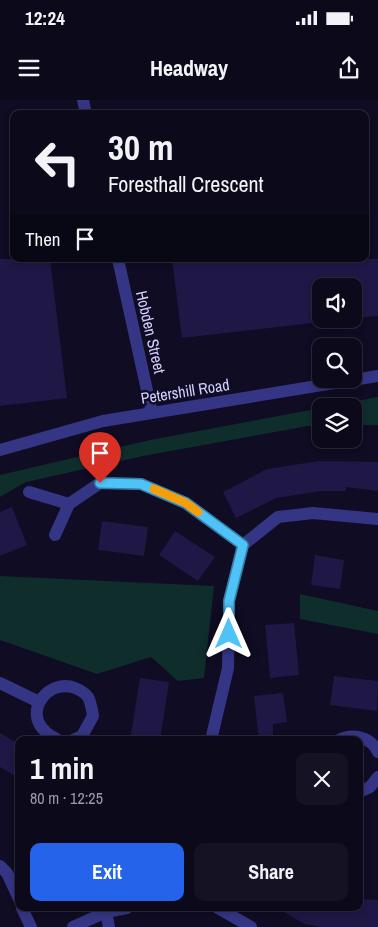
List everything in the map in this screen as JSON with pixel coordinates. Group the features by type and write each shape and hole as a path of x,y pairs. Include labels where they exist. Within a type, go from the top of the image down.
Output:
{"street":[{"name":"Hobden Street","path":"119,262 152,413"},
{"name":"Petershill Road","path":"0,450 103,422 378,376"},
{"path":"56,535 69,504 100,483 141,484 186,503 243,545"},
{"path":"29,492 69,504"},
{"path":"212,736 228,668 229,601 243,545 278,517 313,513 378,519"},
{"path":"0,683 39,702"},
{"path":"52,736 44,731 38,720 39,702 50,689 67,685 81,691 89,698 93,716 82,736"},
{"path":"363,739 369,742 378,752"},
{"path":"363,791 370,788 378,777"},
{"path":"0,866 7,874 15,891"},
{"path":"23,911 31,927"},
{"path":"73,927 111,911"},
{"path":"223,911 251,927"},
{"path":"106,912 109,927"}],"green space":[{"path":"378,397 378,425 362,425 362,400"},
{"path":"312,410 312,426 143,456 26,482 0,497 0,475 150,440"},
{"path":"0,576 214,586 204,678 178,681 151,657 97,674 0,640"},
{"path":"300,594 378,611 378,634 300,619"}],"building":[{"path":"0,259 10,259 10,262 50,262 67,398 0,406"},
{"path":"369,259 378,259 378,316 362,317 362,278 312,278 312,323 182,338 172,262 369,262"},
{"path":"319,461 378,462 378,491 346,487 346,491 321,491 276,498 236,518 223,492 267,469"},
{"path":"12,507 27,545 0,556 0,512"},
{"path":"102,521 148,527 144,556 98,550"},
{"path":"175,531 215,557 198,581 159,555"},
{"path":"315,555 344,560 340,589 311,585"},
{"path":"294,623 299,675 270,678 265,625"},
{"path":"334,676 378,681 377,711 330,705"},
{"path":"140,678 169,682 161,736 131,736"},
{"path":"283,693 287,722 273,724 273,736 259,736 254,696"},
{"path":"0,733 15,742 15,776 0,767"},
{"path":"363,899 378,900 378,927 320,927 305,924 281,911 363,911"}],"slow traffic":[{"path":"154,489 186,503 198,512"}],"route":[{"path":"100,483 141,484 186,503 243,545 229,601 229,634"}]}
